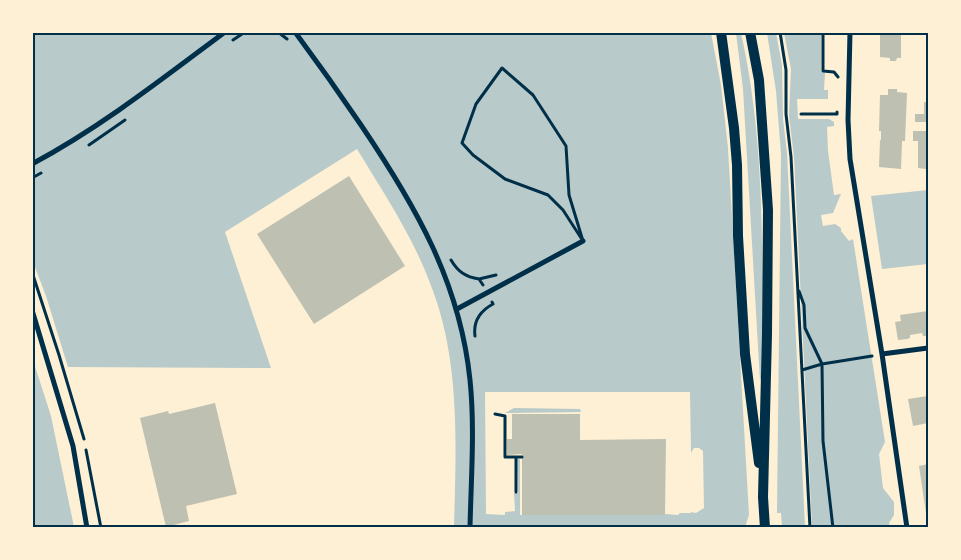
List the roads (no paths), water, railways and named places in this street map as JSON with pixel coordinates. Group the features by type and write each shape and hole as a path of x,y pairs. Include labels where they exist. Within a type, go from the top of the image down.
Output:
{"main road":[{"path":"721,32 732,110 737,165 738,236 745,354 763,497 765,528"},
{"path":"750,32 759,80 768,210 763,497"}],"street":[{"path":"32,164 74,141 133,102 224,32"},
{"path":"295,32 386,162 418,216 441,266 457,309 470,380 472,444 470,528"},
{"path":"850,32 848,120 850,159 882,354 907,528"},
{"path":"457,309 583,241"},
{"path":"32,310 73,446 87,528"},
{"path":"882,354 928,348"}]}
